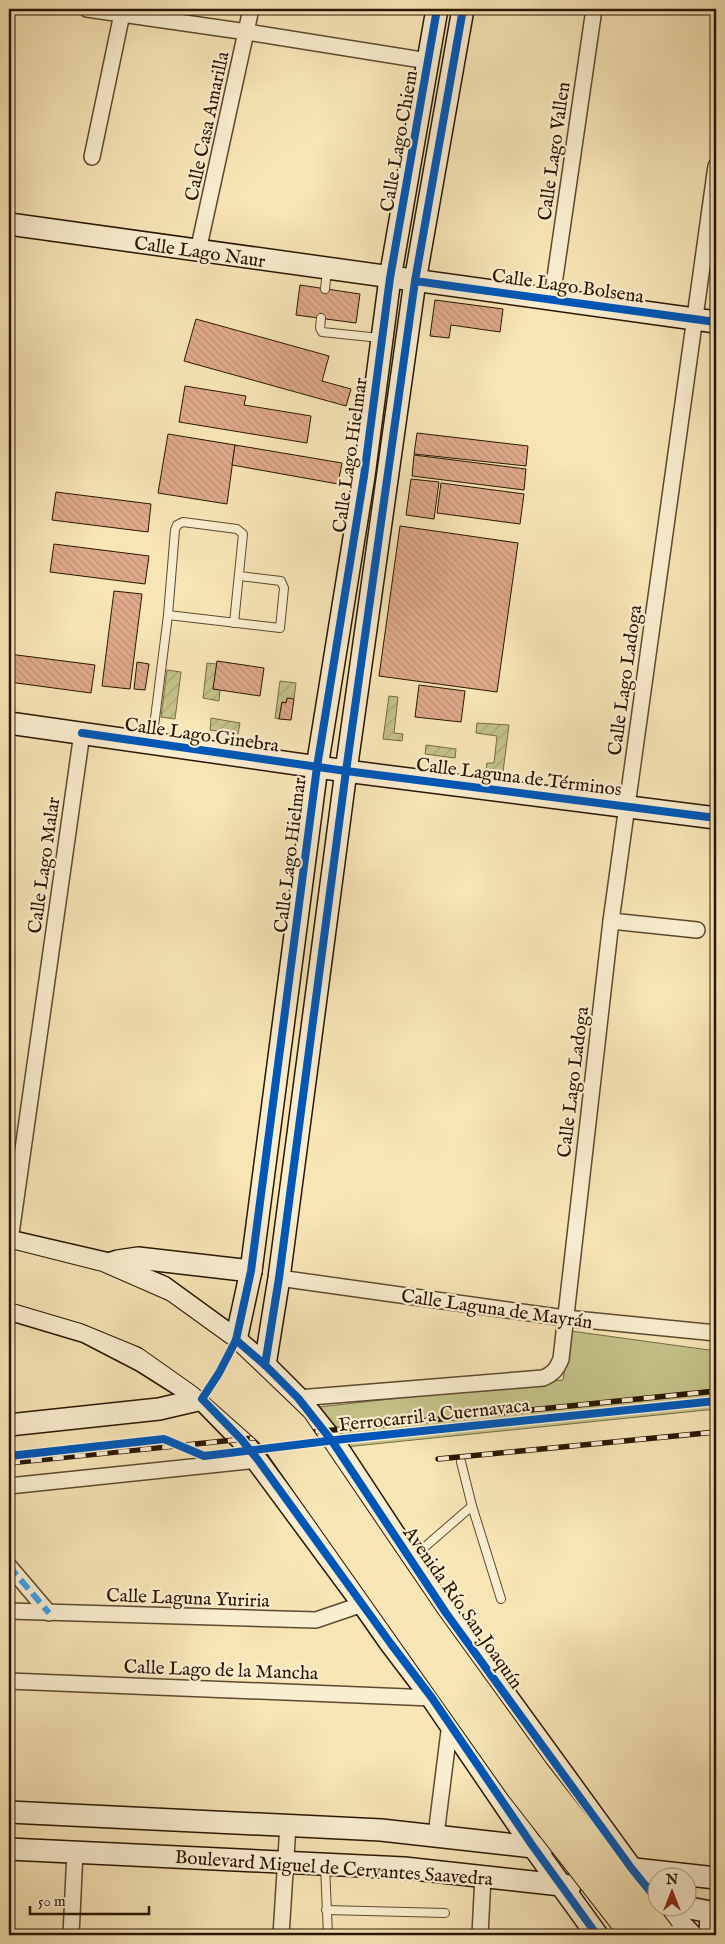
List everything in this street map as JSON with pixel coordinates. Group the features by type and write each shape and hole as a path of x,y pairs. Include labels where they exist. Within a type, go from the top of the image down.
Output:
{"highway":[{"name":"Avenida Río San Joaquín","path":"9,1248 160,1314 221,1357 293,1426 443,1644 535,1772 661,1935"},
{"path":"9,1287 87,1310 148,1335 206,1376 270,1433 519,1786 635,1935"}],"street":[{"path":"87,9 123,11 428,61"},
{"name":"Calle Casa Amarilla","path":"198,251 252,9"},
{"name":"Calle Lago Chiem","path":"390,278 437,9"},
{"path":"265,1365 279,1278 346,771 415,281 463,9"},
{"name":"Calle Lago Vallen","path":"552,298 594,9"},
{"path":"92,157 123,11"},
{"name":"Calle Lago Ladoga","path":"298,1398 543,1378 557,1369 561,1359 626,805 716,166"},
{"name":"Calle Lago Naur","path":"9,224 198,251 326,279 390,278"},
{"name":"Calle Lago Bolsena","path":"390,278 552,298 716,322"},
{"name":"Calle Lago Hielmar","path":"202,1398 236,1340 251,1271 317,767 364,476 390,278"},
{"name":"Calle Lago Ginebra","path":"9,723 317,767"},
{"name":"Calle Lago Malar","path":"9,1248 82,733"},
{"name":"Calle Laguna de Términos","path":"317,767 716,818"},
{"path":"611,921 697,930"},
{"name":"Avenida Río San Joaquín","path":"9,1248 109,1264 163,1287 236,1340 265,1365 298,1398 335,1444 446,1612 648,1889"},
{"path":"86,1332 109,1264 138,1258 251,1271"},
{"name":"Calle Laguna de Mayrán","path":"279,1278 565,1318 716,1333"},
{"path":"9,1309 86,1332 142,1361 202,1398 241,1439 432,1698 532,1845 597,1935"},
{"path":"9,1425 159,1409 202,1398"},
{"path":"9,1486 258,1460"},
{"path":"363,1604 384,1592 404,1574 410,1559"},
{"path":"9,1566 49,1613"},
{"name":"Calle Laguna Yuriria","path":"9,1611 316,1620 363,1604"},
{"path":"391,1644 409,1624 426,1614 446,1612"},
{"name":"Calle Lago de la Mancha","path":"9,1681 432,1698"},
{"path":"436,1835 450,1724"},
{"name":"Boulevard Miguel de Cervantes Saavedra","path":"9,1812 288,1825 436,1835 532,1845 632,1869 716,1878"},
{"path":"281,1935 288,1825"},
{"name":"Boulevard Miguel de Cervantes Saavedra","path":"9,1849 404,1868 561,1885 648,1900"},
{"path":"71,1935 75,1852"},
{"path":"480,1935 483,1876"},
{"path":"698,1910 714,1913 710,1935"},
{"path":"673,1916 691,1935"}],"lane":[{"path":"321,318 320,328 322,332 382,338"},
{"path":"152,742 177,525 183,522 241,531 244,540 234,623"},
{"path":"168,615 280,628 284,588 281,581 240,576"},
{"path":"461,1462 472,1506 501,1599"},
{"path":"410,1559 472,1506"},
{"path":"325,1864 328,1935"},
{"path":"326,1910 445,1913"}],"shaded area":[{"path":"207,663 217,664 213,689 220,690 219,701 203,698"},
{"path":"167,670 181,672 175,719 161,717"},
{"path":"280,681 296,683 294,699 286,703 282,702 279,719 275,718"},
{"path":"389,696 398,697 394,733 403,734 402,741 383,739"},
{"path":"211,718 240,723 238,734 210,730"},
{"path":"477,723 509,725 503,772 486,770 487,763 494,763 497,736 476,733"},
{"path":"426,745 456,749 455,758 425,754"},
{"path":"571,1331 716,1351 716,1409 345,1447 318,1407 563,1380"}],"building":[{"path":"300,285 360,294 356,323 296,315"},
{"path":"435,300 503,309 500,332 451,325 449,338 430,336"},
{"path":"196,319 329,356 322,381 351,389 346,406 184,361"},
{"path":"185,386 246,396 244,405 311,416 307,443 179,422"},
{"path":"417,433 528,446 526,466 414,454"},
{"path":"168,434 235,445 227,504 158,493"},
{"path":"235,445 342,463 338,484 232,465"},
{"path":"414,455 526,469 524,490 412,476"},
{"path":"411,479 439,482 434,519 406,515"},
{"path":"441,483 524,494 520,524 437,513"},
{"path":"56,492 151,504 148,532 52,520"},
{"path":"400,526 518,543 497,692 379,676"},
{"path":"54,544 149,556 145,584 50,572"},
{"path":"114,591 142,594 130,689 102,686"},
{"path":"9,654 95,665 91,693 9,682"},
{"path":"217,661 264,668 260,696 213,689"},
{"path":"137,662 149,664 145,690 134,689"},
{"path":"419,685 465,691 461,722 415,717"},
{"path":"287,698 294,699 291,720 279,719 282,702 286,703"}],"railway":[{"path":"9,1463 716,1391"},
{"path":"438,1459 716,1432"}],"marked path":[{"path":"9,1566 49,1613"}],"cycle path":[{"path":"437,9 390,278 364,476 317,767 251,1271 236,1340 219,1373 202,1399 241,1439 258,1460 432,1698 532,1845 597,1935"},
{"path":"265,1365 279,1278 346,771 415,281 463,9"},
{"path":"415,281 716,322"},
{"path":"82,733 346,771 716,818"},
{"name":"Ferrocarril a Cuernavaca","path":"236,1340 265,1365 298,1398 332,1441 446,1613 648,1889"},
{"name":"Ferrocarril a Cuernavaca","path":"9,1456 164,1439 204,1456 344,1439 716,1401"}]}
